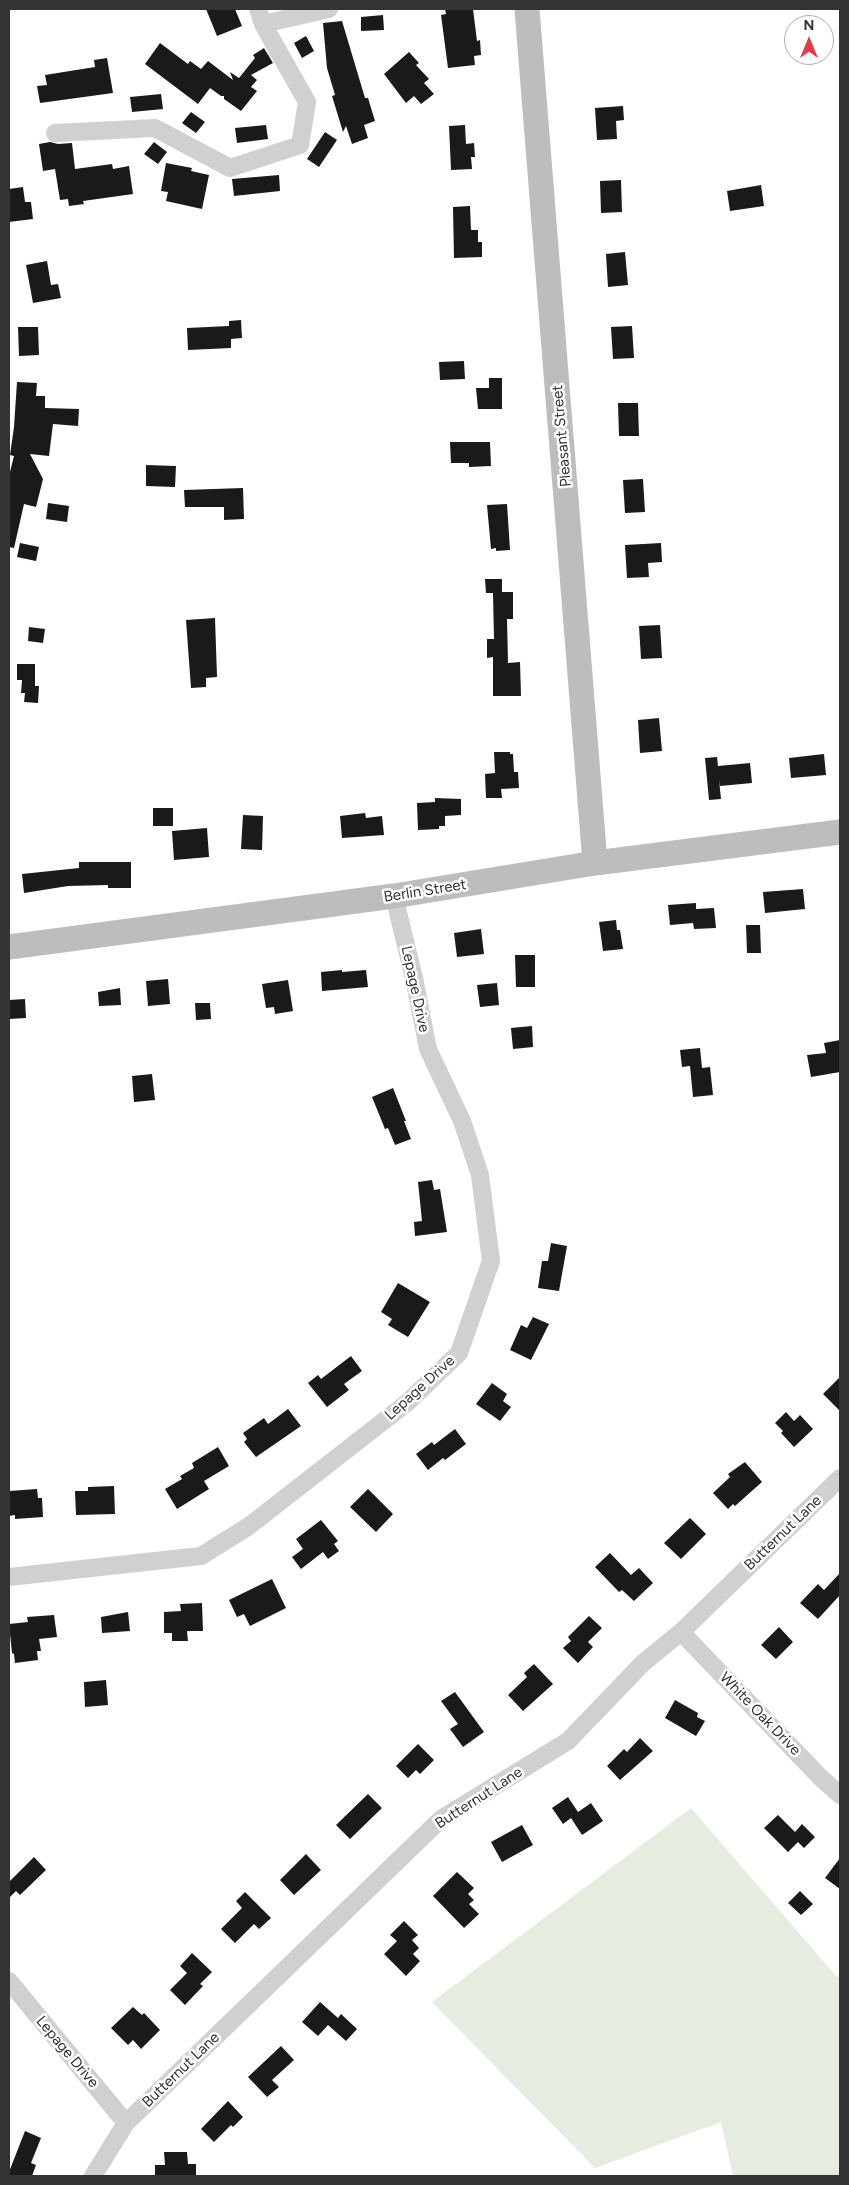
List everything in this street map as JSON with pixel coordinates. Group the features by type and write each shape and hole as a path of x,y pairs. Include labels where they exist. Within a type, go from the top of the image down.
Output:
{"street":[{"path":"55,133 155,128 230,168 300,145 308,102 260,16 328,9"},
{"name":"Pleasant Street","path":"526,9 596,864"},
{"name":"Berlin Street","path":"9,947 394,896 596,864 840,832"},
{"name":"Lepage Drive","path":"9,1577 201,1556 249,1526 408,1402 459,1353 491,1261 480,1175 462,1121 428,1049 414,978 394,896"},
{"name":"Butternut Lane","path":"93,2176 126,2123 441,1819 568,1741 643,1663 681,1632 840,1478"},
{"name":"White Oak Drive","path":"681,1632 821,1778 840,1795"},
{"name":"Lepage Drive","path":"9,1981 126,2123"}],"shaded area":[{"path":"691,1808 836,1976 840,1977 840,2176 733,2176 721,2122 595,2168 432,2002"}],"building":[{"path":"206,9 235,9 242,26 217,36"},
{"path":"445,9 473,9 477,41 480,40 481,55 474,56 475,65 448,68 441,15 446,14"},
{"path":"383,15 384,30 361,31 361,17"},
{"path":"342,21 365,98 368,98 375,121 364,125 368,138 352,144 346,126 343,132 332,96 335,95 327,68 323,23"},
{"path":"306,36 314,51 302,58 294,43"},
{"path":"160,43 188,64 190,61 201,69 208,61 233,80 230,72 239,78 255,58 253,55 264,48 273,63 251,75 257,80 251,87 257,91 241,111 224,99 224,96 210,88 198,104 145,64"},
{"path":"409,52 419,63 416,65 429,79 424,83 434,94 421,104 414,96 406,103 384,74"},
{"path":"107,58 113,93 40,103 37,86 47,85 45,75 95,67 94,60"},
{"path":"161,94 163,109 132,112 130,97"},
{"path":"623,106 624,120 616,121 617,139 597,140 595,108"},
{"path":"191,112 205,122 196,133 182,123"},
{"path":"266,125 268,139 237,143 235,128"},
{"path":"465,125 466,144 474,143 475,157 471,157 472,169 451,170 449,126"},
{"path":"325,132 337,140 319,167 307,159"},
{"path":"50,142 58,144 72,143 75,169 112,164 113,169 129,166 133,194 83,201 84,204 69,206 68,199 60,200 55,169 43,171 39,144"},
{"path":"154,142 167,152 158,164 144,154"},
{"path":"166,163 192,168 191,171 209,175 202,209 166,201 168,192 161,191"},
{"path":"279,175 280,191 234,196 232,179"},
{"path":"621,180 622,212 601,213 600,181"},
{"path":"761,185 764,206 730,211 727,191"},
{"path":"23,187 25,202 31,202 33,219 9,222 9,189"},
{"path":"470,206 471,230 478,230 478,242 482,242 482,257 454,258 453,207"},
{"path":"625,252 628,285 608,287 606,254"},
{"path":"47,261 51,285 58,284 61,298 33,303 26,265"},
{"path":"241,320 242,338 231,339 231,348 188,350 187,328 229,326 229,321"},
{"path":"632,326 634,358 613,359 611,327"},
{"path":"18,327 38,327 39,355 19,356"},
{"path":"464,361 465,379 440,380 439,362"},
{"path":"489,378 502,378 502,409 478,409 476,388 489,388"},
{"path":"17,382 37,383 36,396 45,396 45,408 79,409 78,426 53,424 49,456 30,454 43,479 36,507 24,504 14,548 9,547 9,476 14,456 10,455"},
{"path":"618,403 638,403 639,436 619,436"},
{"path":"450,442 490,442 491,466 469,467 469,463 451,463"},
{"path":"146,465 176,466 175,487 146,486"},
{"path":"643,479 645,512 625,513 623,480"},
{"path":"243,488 244,519 224,520 224,507 185,507 184,490"},
{"path":"48,503 69,506 67,522 46,519"},
{"path":"507,504 510,550 496,551 496,548 491,549 487,505"},
{"path":"20,543 39,547 36,561 17,557"},
{"path":"661,543 662,562 648,563 649,577 627,578 625,545"},
{"path":"485,579 502,579 502,592 513,592 513,619 507,619 508,663 520,662 521,696 493,696 493,657 487,658 487,639 494,639 493,593 486,593"},
{"path":"215,618 217,677 206,678 206,687 191,688 186,620"},
{"path":"660,625 662,658 641,659 639,626"},
{"path":"29,627 45,629 43,643 28,641"},
{"path":"17,664 35,664 35,686 39,686 38,703 24,702 25,693 21,693 22,680 17,680"},
{"path":"659,718 662,751 640,753 638,720"},
{"path":"494,752 510,752 510,754 513,754 514,772 518,772 519,788 501,789 502,798 486,798 485,774 495,773"},
{"path":"824,754 826,775 791,778 789,758"},
{"path":"717,757 718,766 750,763 752,783 720,786 719,780 721,799 709,800 705,758"},
{"path":"435,798 461,799 461,815 445,816 445,826 439,826 439,829 418,830 417,803 435,802"},
{"path":"153,808 173,808 173,826 153,826"},
{"path":"365,813 366,818 382,816 384,835 342,838 340,816"},
{"path":"243,815 263,816 262,850 241,849"},
{"path":"207,828 209,857 174,860 172,831"},
{"path":"79,862 131,862 131,888 108,888 108,885 68,886 24,893 22,874 79,868"},
{"path":"803,889 805,909 765,913 763,892"},
{"path":"696,903 696,909 714,908 716,928 694,929 693,923 670,925 668,905"},
{"path":"616,920 617,930 620,930 623,949 603,951 599,922"},
{"path":"746,925 760,925 761,953 747,953"},
{"path":"481,929 484,954 457,957 454,933"},
{"path":"515,955 535,955 535,987 516,987"},
{"path":"342,970 342,972 366,970 368,987 322,991 321,972"},
{"path":"168,979 170,1004 148,1006 146,981"},
{"path":"288,980 293,1011 275,1014 274,1007 266,1008 262,984"},
{"path":"497,983 499,1005 480,1007 477,985"},
{"path":"120,988 121,1005 99,1006 98,992"},
{"path":"25,999 26,1018 9,1019 9,1000"},
{"path":"195,1003 210,1003 211,1019 196,1020"},
{"path":"532,1026 533,1047 513,1049 511,1028"},
{"path":"840,1040 840,1072 811,1077 807,1055 826,1053 824,1043"},
{"path":"700,1048 702,1068 710,1067 713,1095 693,1097 690,1066 682,1067 680,1050"},
{"path":"152,1074 155,1100 134,1102 132,1076"},
{"path":"393,1088 411,1139 395,1145 388,1128 385,1129 372,1097"},
{"path":"432,1180 434,1190 440,1189 447,1232 415,1236 414,1222 422,1221 418,1182"},
{"path":"551,1243 567,1246 559,1291 538,1288 542,1261 548,1261"},
{"path":"398,1283 430,1302 408,1337 388,1325 392,1319 381,1312"},
{"path":"533,1317 549,1324 531,1360 510,1350 521,1325 527,1328"},
{"path":"351,1356 362,1371 344,1384 349,1390 327,1407 308,1383 318,1375 321,1379"},
{"path":"840,1377 840,1411 823,1394"},
{"path":"492,1383 507,1394 503,1401 511,1407 500,1421 476,1404"},
{"path":"288,1409 301,1426 256,1457 244,1442 247,1439 243,1433 264,1418 268,1424"},
{"path":"786,1412 794,1421 800,1415 813,1429 794,1447 781,1433 783,1431 775,1423"},
{"path":"455,1429 466,1444 428,1470 416,1454 432,1442 434,1445"},
{"path":"218,1447 229,1466 204,1481 209,1489 177,1509 165,1489 182,1479 180,1476 194,1468 192,1463"},
{"path":"745,1462 762,1482 735,1506 733,1504 728,1509 713,1493 730,1477 728,1474"},
{"path":"114,1486 115,1514 76,1515 75,1491 88,1491 88,1487"},
{"path":"37,1489 38,1498 42,1498 43,1517 15,1519 15,1515 9,1516 9,1491"},
{"path":"368,1489 393,1514 376,1532 350,1507"},
{"path":"690,1518 706,1534 681,1559 664,1543"},
{"path":"321,1520 338,1541 334,1544 339,1551 328,1559 323,1552 301,1569 292,1557 303,1549 296,1539"},
{"path":"610,1553 631,1575 639,1568 653,1583 634,1601 622,1590 619,1592 595,1567"},
{"path":"840,1573 840,1595 818,1619 800,1603 818,1584 824,1590"},
{"path":"272,1579 286,1608 250,1626 244,1614 237,1617 229,1600"},
{"path":"202,1603 203,1631 187,1631 188,1641 172,1641 172,1633 164,1633 164,1612 181,1611 180,1604"},
{"path":"128,1612 130,1631 102,1633 101,1617"},
{"path":"54,1615 57,1637 39,1639 41,1651 37,1651 38,1660 15,1663 9,1624 28,1622 27,1617"},
{"path":"589,1616 602,1628 588,1642 593,1647 578,1663 563,1648 571,1641 568,1637"},
{"path":"779,1627 793,1642 776,1659 761,1645"},
{"path":"534,1664 553,1684 523,1711 508,1695 527,1677 524,1673"},
{"path":"106,1680 108,1705 85,1707 84,1682"},
{"path":"455,1692 484,1732 463,1747 450,1729 458,1724 441,1701"},
{"path":"675,1700 698,1713 697,1717 705,1721 696,1736 665,1718"},
{"path":"640,1738 653,1751 620,1780 607,1766 624,1749 627,1752"},
{"path":"418,1744 434,1760 420,1774 416,1770 408,1778 396,1766"},
{"path":"368,1794 382,1808 350,1839 336,1825"},
{"path":"568,1797 578,1812 591,1803 603,1821 582,1835 571,1818 563,1824 552,1808"},
{"path":"778,1815 795,1832 802,1824 815,1837 804,1848 798,1842 788,1852 764,1828"},
{"path":"522,1825 533,1845 502,1862 491,1842"},
{"path":"306,1854 321,1870 294,1895 280,1880"},
{"path":"34,1857 46,1870 20,1895 16,1891 9,1898 9,1882"},
{"path":"840,1858 840,1889 825,1878"},
{"path":"457,1872 474,1888 468,1894 474,1900 469,1904 479,1914 464,1928 433,1896"},
{"path":"800,1891 813,1904 801,1915 788,1903"},
{"path":"245,1892 271,1918 259,1929 254,1924 235,1943 221,1929 242,1908 236,1901"},
{"path":"404,1921 418,1935 412,1940 419,1948 413,1954 420,1961 406,1976 384,1954 397,1941 390,1935"},
{"path":"192,1953 212,1972 200,1984 203,1986 185,2005 170,1990 187,1973 180,1966"},
{"path":"320,2002 338,2018 341,2014 357,2029 346,2041 328,2025 318,2036 302,2022"},
{"path":"133,2007 142,2015 144,2013 160,2030 141,2049 133,2040 128,2045 111,2028"},
{"path":"281,2046 294,2060 272,2080 279,2087 267,2097 248,2077"},
{"path":"228,2101 243,2117 233,2127 231,2125 214,2142 201,2129"},
{"path":"25,2131 41,2138 31,2163 36,2165 32,2176 9,2176 9,2172"},
{"path":"164,2152 187,2152 188,2164 196,2164 196,2176 155,2176 155,2165 165,2165"}]}
